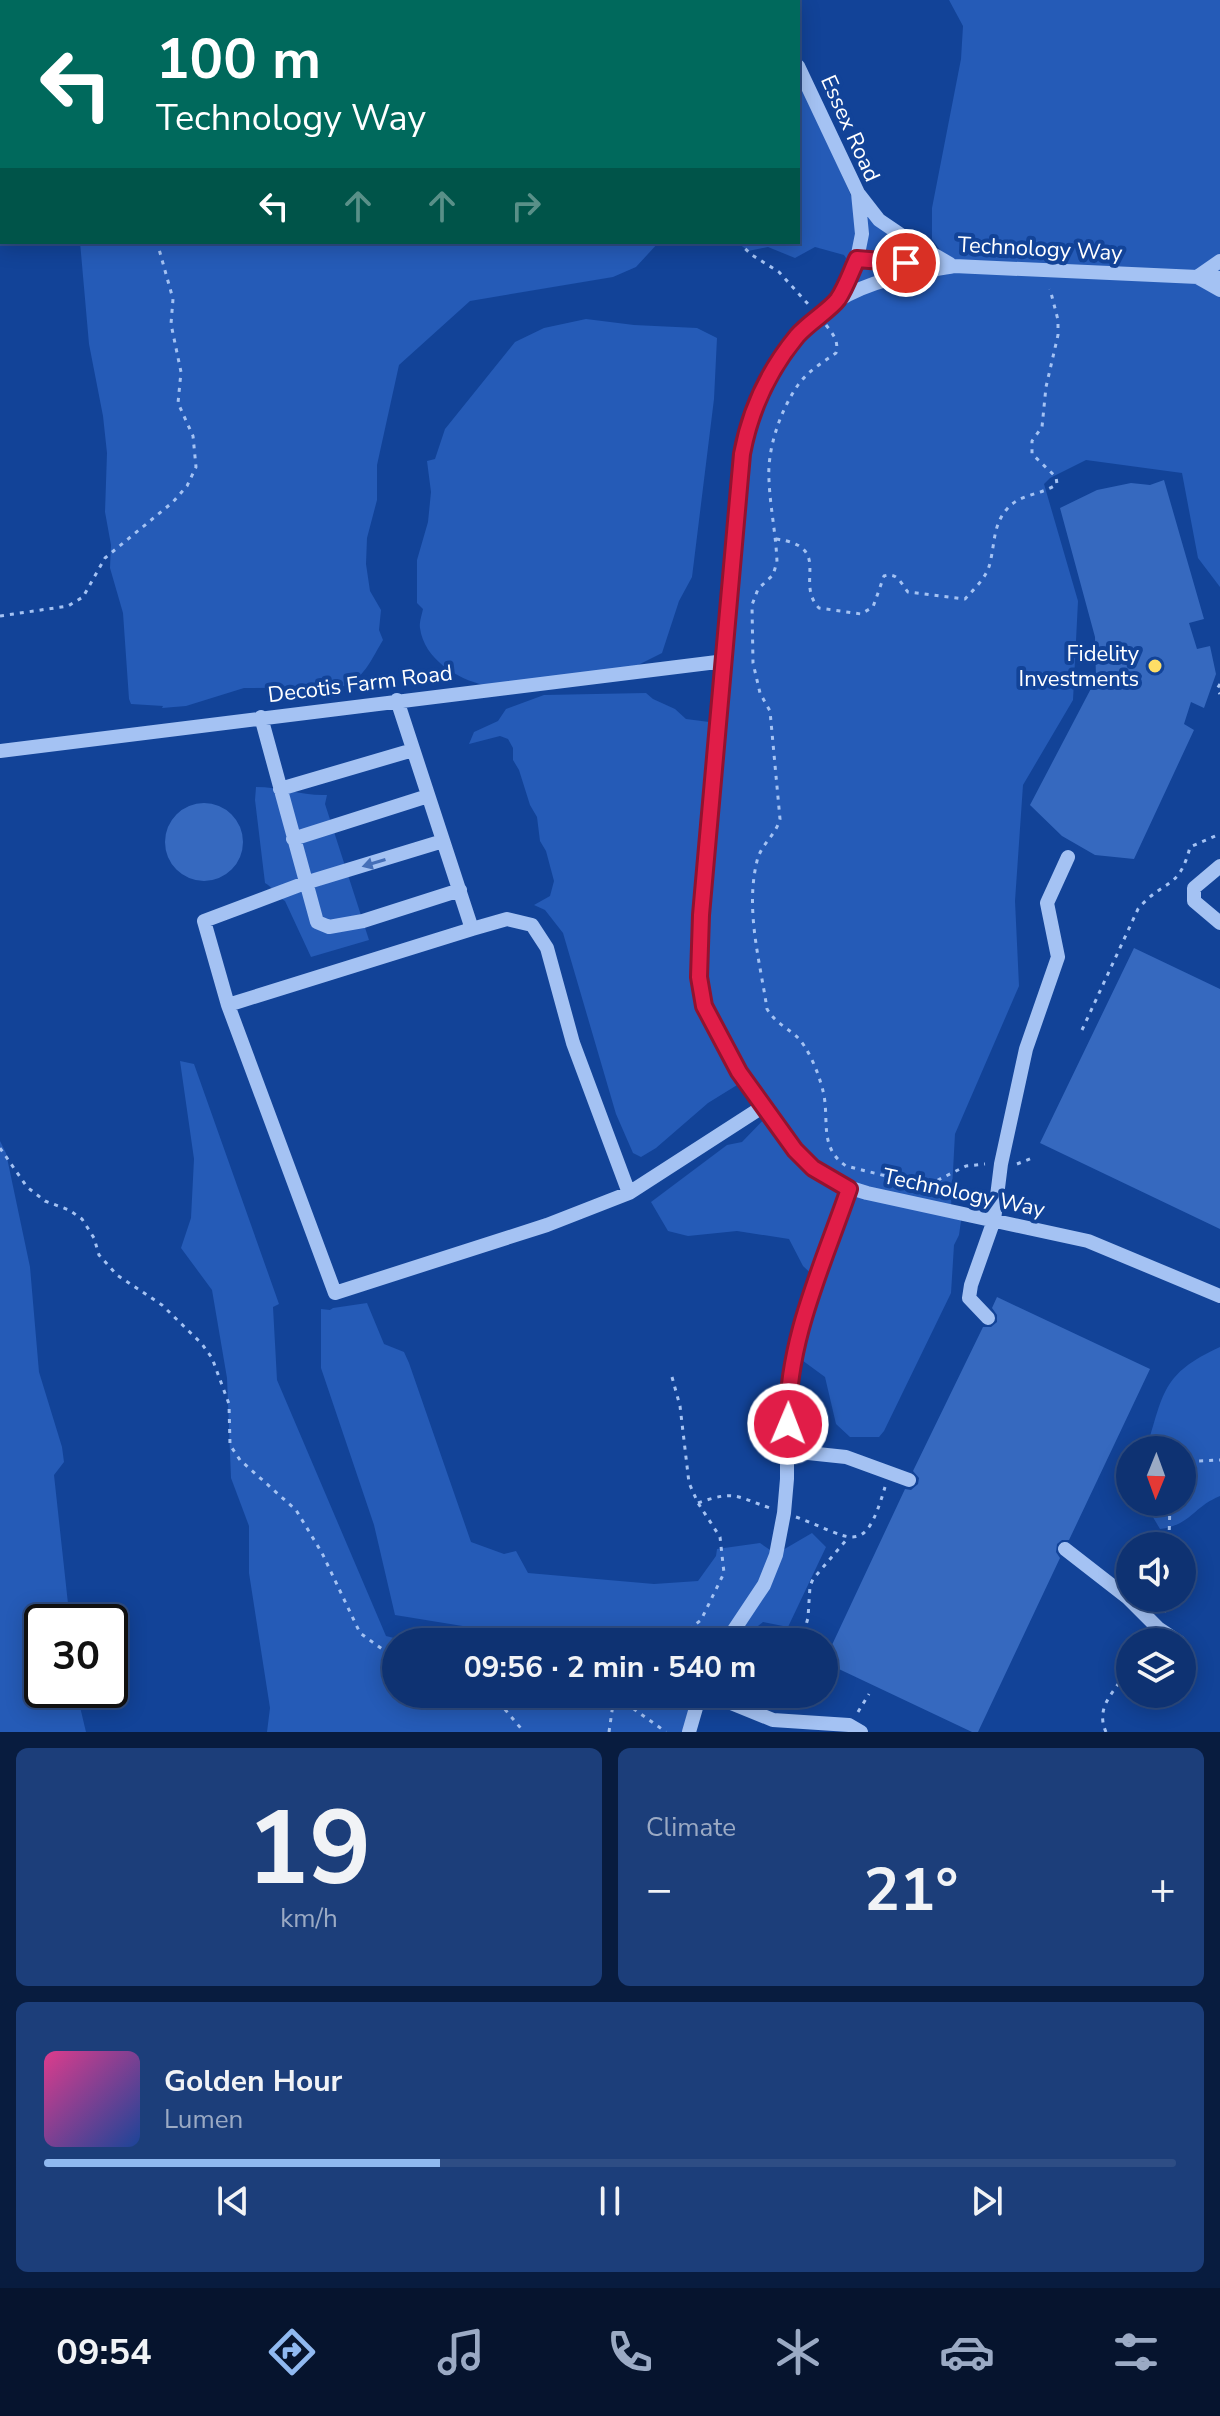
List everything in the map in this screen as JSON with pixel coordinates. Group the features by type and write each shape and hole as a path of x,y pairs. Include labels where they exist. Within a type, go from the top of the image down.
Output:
{"street":[{"name":"Essex Road","path":"800,70 858,193 862,234 857,259 837,300"},
{"path":"858,193 879,220 954,266"},
{"name":"Technology Way","path":"857,259 1220,278"},
{"path":"1220,261 1197,277 1220,290"},
{"path":"837,300 887,280 954,266"},
{"name":"Technology Way","path":"837,300 798,335 768,379 746,434 701,915 699,977 704,1006 739,1072 795,1150 813,1168 849,1189 1088,1241 1220,1296"},
{"name":"Decotis Farm Road","path":"0,751 725,661"},
{"path":"397,700 472,929"},
{"path":"261,717 317,922 329,927 363,921 460,890"},
{"path":"280,789 413,750"},
{"path":"293,839 428,796"},
{"path":"443,841 305,883 204,921 228,1005 335,1293 547,1225 629,1193 764,1106"},
{"path":"988,1318 969,1298 971,1285 994,1220 1001,1164 1026,1049 1058,957 1047,903 1068,857"},
{"path":"1220,866 1194,888 1194,901 1220,923"},
{"path":"228,1005 507,919 532,925 547,948 573,1043 629,1193"},
{"path":"735,1628 764,1585 776,1555 784,1513 789,1451 787,1397 791,1362 849,1189"},
{"path":"789,1451 846,1457 909,1480"},
{"path":"1065,1549 1128,1598 1158,1628"},
{"path":"689,1732 696,1708"},
{"path":"743,1708 773,1720 849,1725 861,1732"}],"path":[{"path":"0,616 68,606 83,597 105,558 173,502 187,486 196,467 193,436 178,403 181,372 171,324 173,299 158,244"},
{"path":"741,244 779,272 835,336 838,346 836,353 815,367 798,384 782,414 773,443 768,477 777,562 773,575 758,589 752,605 753,663 760,693 770,711 780,819 777,830 761,848 756,864 753,898 753,925 767,1009 772,1018 798,1037 807,1053 823,1091 827,1143 836,1159 846,1166 926,1186 948,1178 966,1166 1017,1164 1032,1158"},
{"path":"776,539 795,542 805,550 810,563 811,595 819,608 861,614 873,607 884,576 890,574 897,576 908,592 965,599 990,565 996,527 1008,507 1057,484 1056,477 1032,454 1032,441 1042,427 1046,387 1058,335 1058,320 1050,289"},
{"path":"1220,684 1217,689 1220,694"},
{"path":"1082,1030 1138,909 1181,874 1190,847 1220,834"},
{"path":"0,1148 27,1187 45,1201 69,1210 82,1219 94,1238 99,1255 117,1275 162,1305 202,1344 212,1358 229,1404 230,1445 240,1460 296,1510 322,1553 360,1633 382,1649"},
{"path":"672,1377 680,1406 685,1467 698,1503 720,1537 724,1573 701,1620 691,1628"},
{"path":"1196,1462 1220,1460"},
{"path":"698,1503 732,1494 848,1538 858,1536 871,1526 889,1471"},
{"path":"805,1628 813,1579 848,1538"},
{"path":"1106,1732 1103,1725 1107,1696 1116,1687"},
{"path":"504,1708 524,1732"},
{"path":"609,1732 612,1708"},
{"path":"635,1708 666,1732"}],"shaded area":[{"path":"949,0 1220,0 1220,587 1198,558 1182,473 1086,460 1044,484 1078,601 1073,700 1023,785 1015,901 1019,986 955,1134 951,1207 962,1214 954,1245 951,1293 884,1431 879,1437 850,1437 836,1424 825,1377 795,1355 819,1281 803,1266 789,1239 737,1231 688,1236 668,1231 651,1202 727,1145 742,1142 769,1114 742,1082 708,1103 656,1148 641,1157 633,1153 616,1114 563,933 545,910 534,905 550,896 554,881 540,841 537,817 513,760 513,748 508,739 500,736 469,744 474,732 498,721 506,709 544,695 646,693 686,719 717,723 745,443 767,384 840,289 846,258 815,247 795,258 768,247 748,251 739,244 800,244 800,81 857,209 952,267 932,239 932,208 961,59 963,26"},
{"path":"80,244 657,244 636,267 613,277 470,301 399,365 377,465 377,500 367,538 366,564 370,591 381,610 379,630 383,640 361,675 340,687 244,688 186,706 162,708 131,704 123,613 110,568 111,545 105,512 107,453 103,416 89,344"},
{"path":"586,319 697,328 717,338 714,399 692,577 679,601 662,653 630,669 484,685 463,678 443,666 428,649 420,628 423,609 417,603 417,560 428,522 431,492 427,461 435,459 445,429 515,342 544,328"},
{"path":"256,787 327,795 325,804 369,940 311,957 285,901 265,883"},
{"path":"180,1061 194,1064 279,1304 273,1307 277,1380 383,1628 382,1708 696,1708 688,1732 267,1732 270,1708 249,1573 249,1526 231,1478 227,1378 212,1290 181,1248 191,1218 194,1159"},
{"path":"0,1141 6,1153 30,1267 39,1372 64,1462 54,1475 68,1604 24,1604 24,1708 80,1708 86,1732 0,1732"},
{"path":"367,1303 384,1344 404,1352 471,1542 504,1554 516,1551 528,1573 654,1584 698,1581 716,1556 717,1549 760,1543 776,1554 812,1533 826,1547 788,1627 763,1622 758,1626 738,1628 475,1628 395,1615 374,1525 321,1368 321,1309"},
{"path":"1220,1347 1220,1496 1196,1511 1196,1436 1150,1436 1162,1399 1175,1376"},
{"path":"1152,1516 1190,1516 1179,1524 1160,1529"}],"building":[{"name":"Fidelity Investments","path":"1164,480 1204,619 1189,623 1197,649 1210,646 1216,674 1204,708 1191,702 1184,724 1194,730 1134,859 1095,855 1062,836 1030,805 1096,679 1095,637 1060,508 1097,490 1131,483 1150,485"},
{"path":"204,803 219,806 232,814 240,827 243,842 240,857 232,870 219,878 204,881 189,878 176,870 168,857 165,842 168,827 176,814 189,806"},
{"path":"1134,948 1220,989 1220,1229 1040,1143"},
{"path":"997,1297 1150,1369 1069,1540 1057,1544 1056,1552 1060,1558 978,1732 972,1732 838,1669 838,1632 905,1489 911,1490 918,1484 919,1478 913,1471 983,1327 991,1327 997,1322 992,1308"}],"place":[{"name":"Fidelity Investments","path":"1155,666"}],"route":[{"path":"788,1424 791,1362 849,1189 813,1168 795,1150 739,1072 704,1006 701,991 701,915 742,454 752,415 768,379 798,335 837,300 857,259 906,263"}]}
